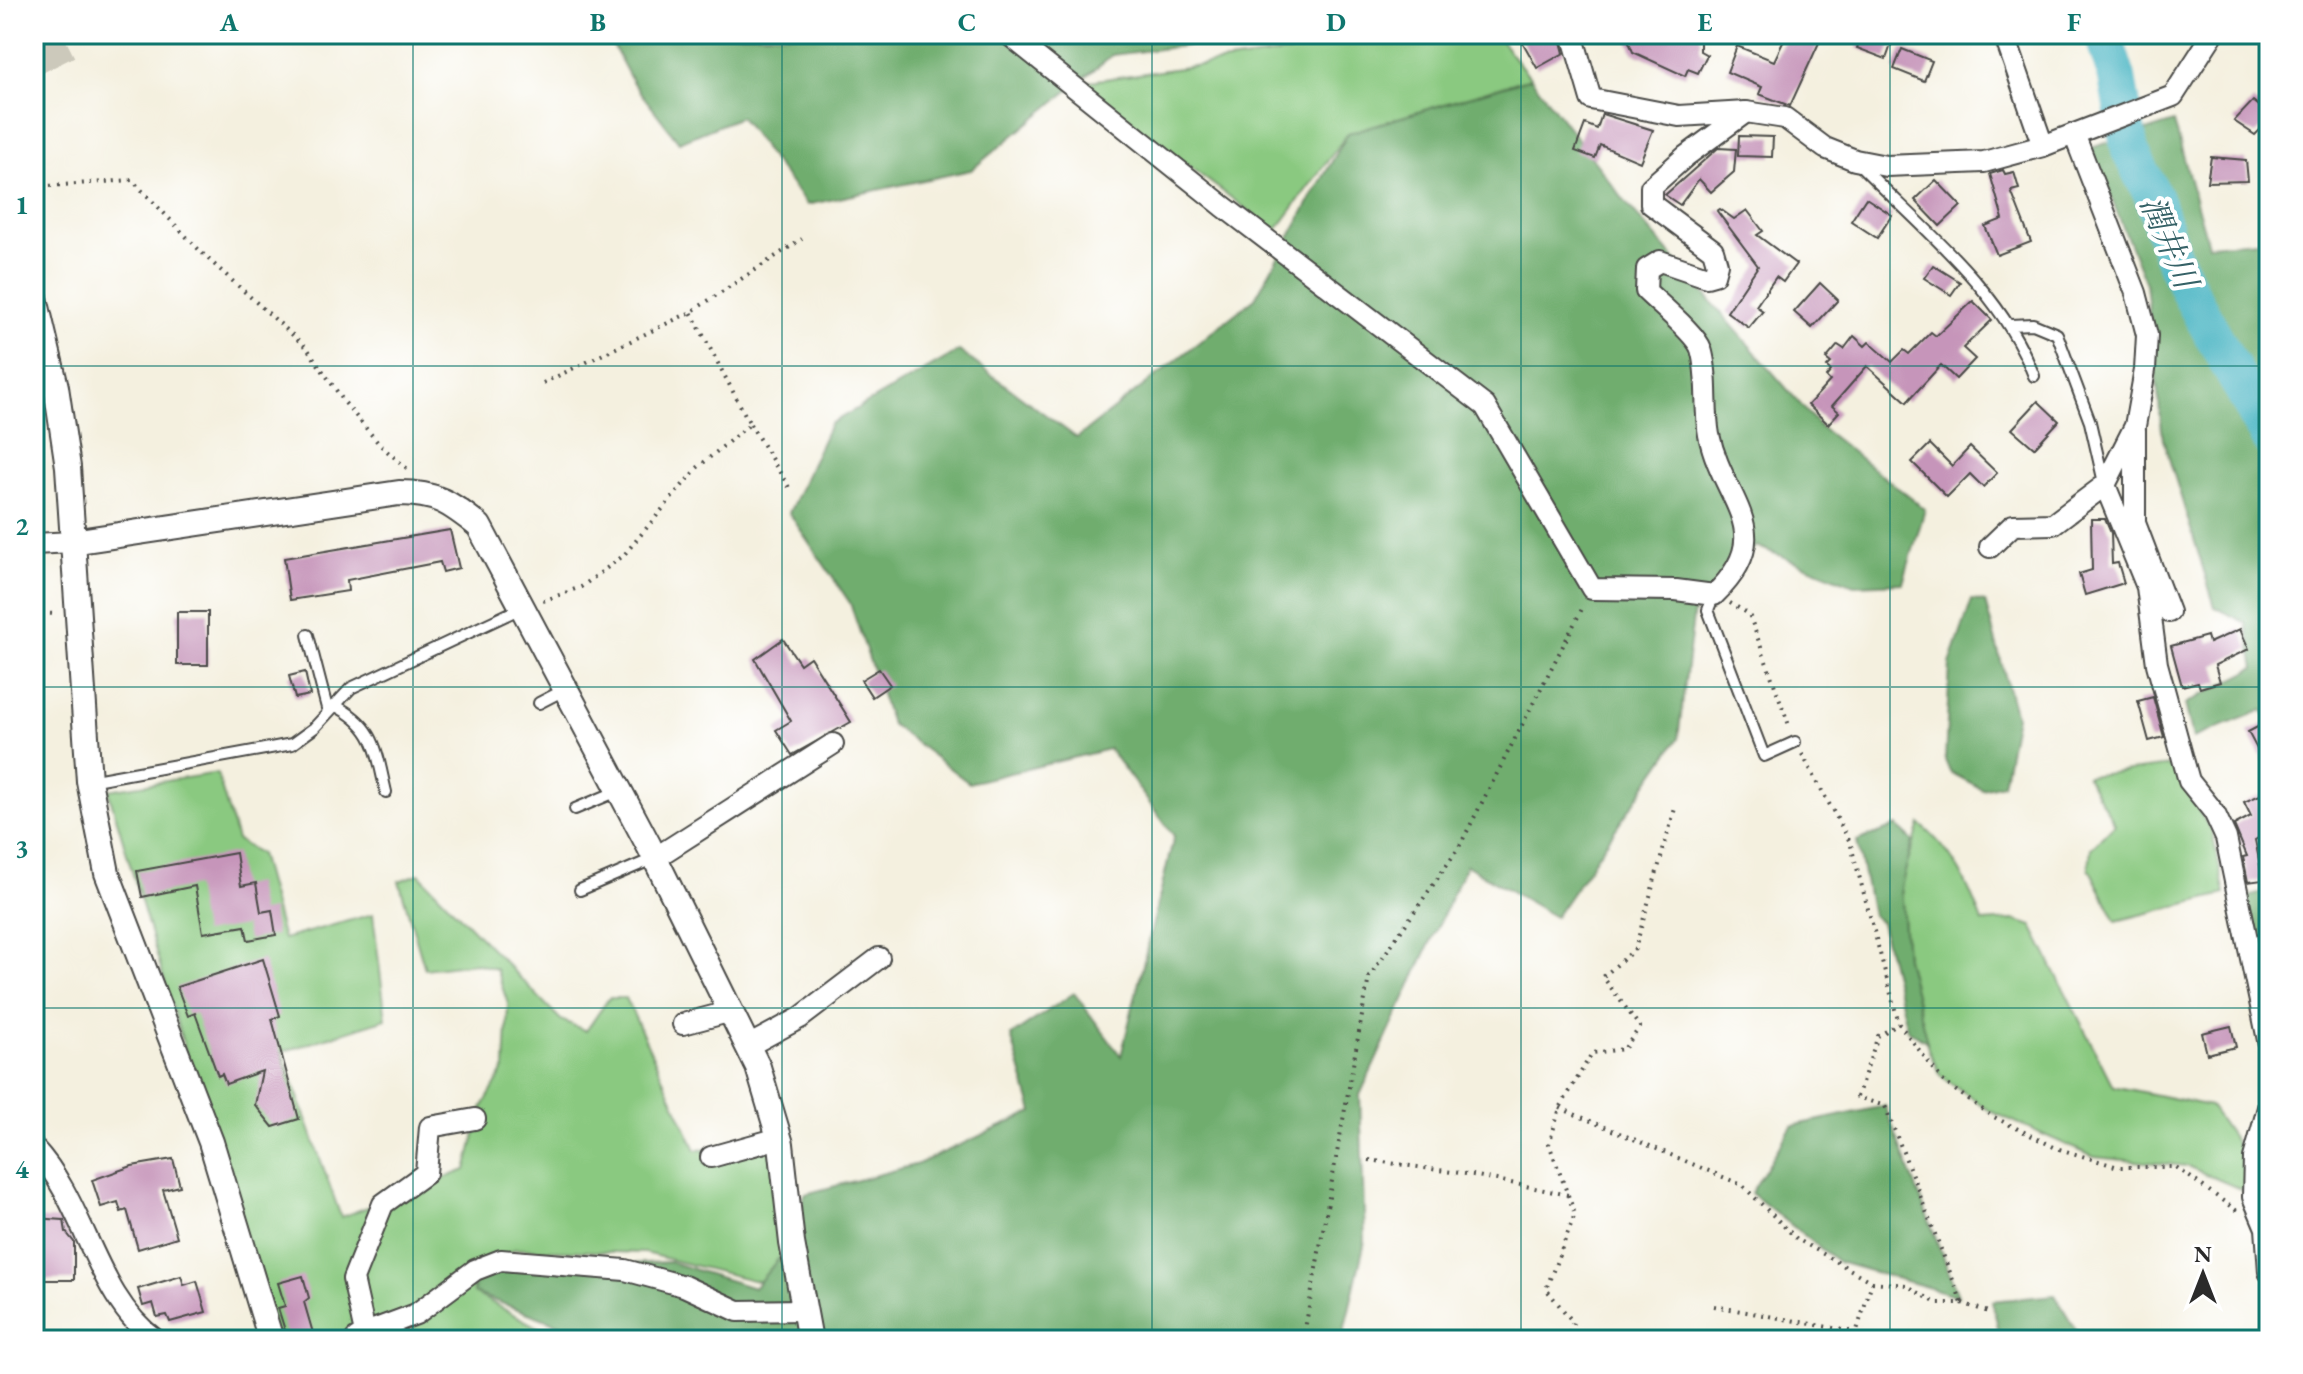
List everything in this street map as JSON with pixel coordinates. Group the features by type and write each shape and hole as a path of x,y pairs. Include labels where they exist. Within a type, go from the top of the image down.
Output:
{"street":[{"path":"1008,34 1223,206 1485,406 1592,589 1676,590 1714,595 1736,574 1746,546 1745,527 1709,436 1700,347 1646,291 1647,269 1660,261 1707,277 1714,275 1717,264 1713,250 1651,204 1651,187 1686,156 1746,112"},
{"path":"1572,34 1591,99 1679,116 1746,112 1785,118 1825,148 1855,160 1886,166 1984,162 2043,146 2173,96 2213,34"},
{"path":"2004,34 2043,146"},
{"path":"2074,134 2136,293 2147,335 2145,370 2135,426 2135,523 2169,612"},
{"path":"34,294 56,387 68,467 89,781 107,873 211,1142 271,1340"},
{"path":"1990,547 2013,525 2053,524 2105,485 2135,426"},
{"path":"2105,485 2147,587 2157,664 2189,781 2214,812 2226,838 2269,1045"},
{"path":"34,544 72,542 399,493 428,493 453,505 479,526 655,858 748,1046 779,1138 810,1340"},
{"path":"655,858 833,744"},
{"path":"748,1046 800,1018 879,958"},
{"path":"683,1024 732,1011"},
{"path":"2269,1104 2254,1158 2253,1197 2266,1228 2269,1272"},
{"path":"475,1119 430,1127 426,1173 383,1204 353,1279 359,1336 416,1314 475,1270 501,1260 625,1270 684,1286 738,1311 803,1310"},
{"path":"711,1157 779,1138"},
{"path":"34,1148 56,1172 123,1307 156,1340"}],"lane":[{"path":"1855,160 1993,301 2010,325 2034,376"},
{"path":"2010,325 2033,324 2057,334 2090,422 2105,485"},
{"path":"1714,595 1708,610 1764,756 1795,742"},
{"path":"89,781 292,744 351,688 521,608"},
{"path":"308,635 331,709"},
{"path":"539,703 566,689"},
{"path":"331,709 358,717 374,745 386,792"},
{"path":"575,809 619,790"},
{"path":"580,890 655,858"}],"path":[{"path":"34,187 132,180 206,257 307,348 345,403 428,493"},
{"path":"543,383 691,312 802,239"},
{"path":"691,312 750,424 790,489"},
{"path":"521,608 581,587 623,556 697,468 750,424"},
{"path":"1303,1340 1369,977 1458,849 1592,589"},
{"path":"1714,595 1749,614 1761,657 1795,742 1850,842 1899,1024 1944,1082 1990,1115 2056,1148 2118,1167 2176,1167 2215,1192 2248,1220"},
{"path":"1568,1340 1573,1322 1546,1289 1575,1214 1549,1144 1560,1108 1592,1053 1624,1049 1640,1027 1603,977 1635,949 1676,805"},
{"path":"1899,1024 1878,1036 1857,1097 1885,1106 1962,1303"},
{"path":"1560,1108 1742,1185 1797,1239 1872,1282 1906,1285 1936,1303 1962,1303 1991,1313"},
{"path":"1369,1160 1473,1175 1568,1195"},
{"path":"1854,1340 1872,1282"},
{"path":"1714,1306 1855,1332"}],"green space":[{"path":"607,34 1279,34 1112,55 971,170 807,205 740,117 679,142 633,83"},
{"path":"1301,34 1495,34 1531,78 1348,133 1276,231 1077,83 1290,52"},
{"path":"1531,78 1627,204 1820,427 1925,509 1903,583 1854,585 1756,546 1694,610 1678,739 1555,917 1466,865 1360,1095 1365,1241 1342,1340 601,1340 474,1293 475,1270 670,1262 754,1288 792,1243 805,1194 918,1164 1033,1112 1011,1036 1074,993 1121,1056 1174,836 1109,749 969,783 891,724 850,603 789,513 830,424 959,351 1077,438 1255,298 1348,133"},
{"path":"2174,122 2208,245 2269,240 2269,721 2263,710 2193,738 2185,704 2255,668 2246,623 2215,607 2163,439 2146,284 2091,148"},
{"path":"1972,600 1985,602 2016,716 2003,784 1982,789 1950,772 1945,760 1950,664"},
{"path":"2171,766 2212,832 2225,894 2116,921 2089,868 2091,848 2115,824 2086,776"},
{"path":"217,773 237,840 260,854 283,939 373,914 386,1019 282,1052 341,1217 466,1170 482,1108 505,1068 508,1004 496,969 475,963 425,969 399,881 419,874 561,1020 586,1031 609,998 626,998 696,1150 771,1146 792,1243 760,1282 644,1253 515,1249 468,1275 474,1293 561,1340 410,1340 416,1316 367,1340 271,1340 108,790"},
{"path":"1920,824 1942,845 1958,868 1982,922 2014,920 2032,926 2113,1086 2210,1106 2247,1159 2245,1191 2187,1166 2094,1157 1990,1111 1940,1075 1928,1049 1906,958 1901,884"},
{"path":"1897,826 1913,841 1901,887 1906,958 1927,1042 1907,1029 1881,923 1872,915 1857,841"},
{"path":"2269,886 2269,1005 2247,897 2267,892"},
{"path":"1885,1106 1958,1296 1838,1262 1751,1193 1792,1126"},
{"path":"2055,1295 2082,1340 2001,1340 1992,1301"}],"building":[{"path":"1518,34 1559,34 1564,53 1537,68"},
{"path":"1626,34 1700,34 1700,51 1707,55 1698,73 1688,69 1685,76 1633,52"},
{"path":"1787,34 1823,34 1790,106 1759,94 1762,87 1727,72 1737,46 1774,61"},
{"path":"1862,34 1895,34 1886,59 1857,48"},
{"path":"1902,49 1932,61 1924,81 1894,69"},
{"path":"2253,101 2269,114 2269,121 2255,135 2234,121"},
{"path":"1602,114 1653,130 1640,162 1600,145 1595,158 1575,151 1585,124 1597,129"},
{"path":"1739,136 1773,137 1772,157 1738,156"},
{"path":"1718,148 1736,149 1734,172 1711,192 1699,179 1680,205 1665,195"},
{"path":"2211,157 2246,160 2248,181 2207,182"},
{"path":"2003,170 2005,174 2014,172 2019,189 2011,191 2031,242 1997,255 1985,226 2003,219 1990,174"},
{"path":"1936,180 1961,206 1940,226 1915,200"},
{"path":"1866,198 1892,215 1877,238 1851,221"},
{"path":"1720,209 1734,219 1747,210 1763,231 1757,235 1796,264 1783,282 1776,277 1756,306 1763,311 1749,328 1727,312 1758,266 1717,211"},
{"path":"1933,265 1960,282 1951,295 1924,278"},
{"path":"1820,283 1838,300 1812,328 1794,312"},
{"path":"1973,301 1992,320 1963,348 1975,359 1956,379 1941,365 1907,402 1867,366 1832,406 1839,412 1828,424 1808,405 1830,381 1826,377 1831,371 1827,367 1831,363 1826,359 1838,345 1844,349 1854,336 1865,346 1869,342 1892,362 1904,350 1909,354 1931,332 1936,336"},
{"path":"2038,401 2059,421 2034,448 2012,429"},
{"path":"1930,444 1952,466 1970,447 1997,473 1983,487 1970,474 1947,497 1912,462"},
{"path":"2091,519 2105,519 2111,533 2112,564 2118,563 2124,583 2085,595 2079,574 2092,570"},
{"path":"450,530 459,568 443,572 440,562 347,580 348,591 290,600 284,558"},
{"path":"177,612 208,612 208,665 177,665"},
{"path":"2240,629 2249,649 2215,665 2220,682 2200,688 2198,682 2182,686 2171,646 2207,636 2209,643"},
{"path":"783,639 800,664 810,657 851,722 792,755 776,730 791,721 755,659"},
{"path":"879,669 890,685 872,697 861,680"},
{"path":"305,672 310,695 295,698 289,676"},
{"path":"2153,697 2164,737 2149,741 2138,701"},
{"path":"2269,721 2269,772 2248,732"},
{"path":"2269,791 2269,850 2262,836 2255,840 2263,880 2248,882 2243,857 2247,856 2234,825 2251,816 2244,802"},
{"path":"236,853 241,886 256,883 261,912 272,910 276,935 248,940 245,926 203,933 195,886 142,897 137,871"},
{"path":"263,959 280,1016 272,1019 299,1119 273,1127 255,1105 262,1071 226,1084 222,1074 218,1076 195,1013 188,1016 177,987"},
{"path":"2231,1026 2236,1047 2207,1054 2202,1033"},
{"path":"173,1159 180,1186 163,1190 177,1237 138,1249 127,1210 121,1212 118,1202 101,1207 92,1180 132,1166"},
{"path":"34,1218 64,1220 66,1232 74,1242 74,1280 34,1280"},
{"path":"181,1276 184,1285 197,1281 206,1312 170,1322 167,1315 157,1317 153,1303 143,1306 138,1289"},
{"path":"303,1276 309,1298 304,1302 315,1340 288,1340 278,1308 285,1306 278,1283"}],"waterway":[{"name":"潤井川","path":"2103,34 2117,78 2130,151 2154,198 2172,255 2269,437"}],"tunnel":[{"path":"34,57 79,34"}]}
